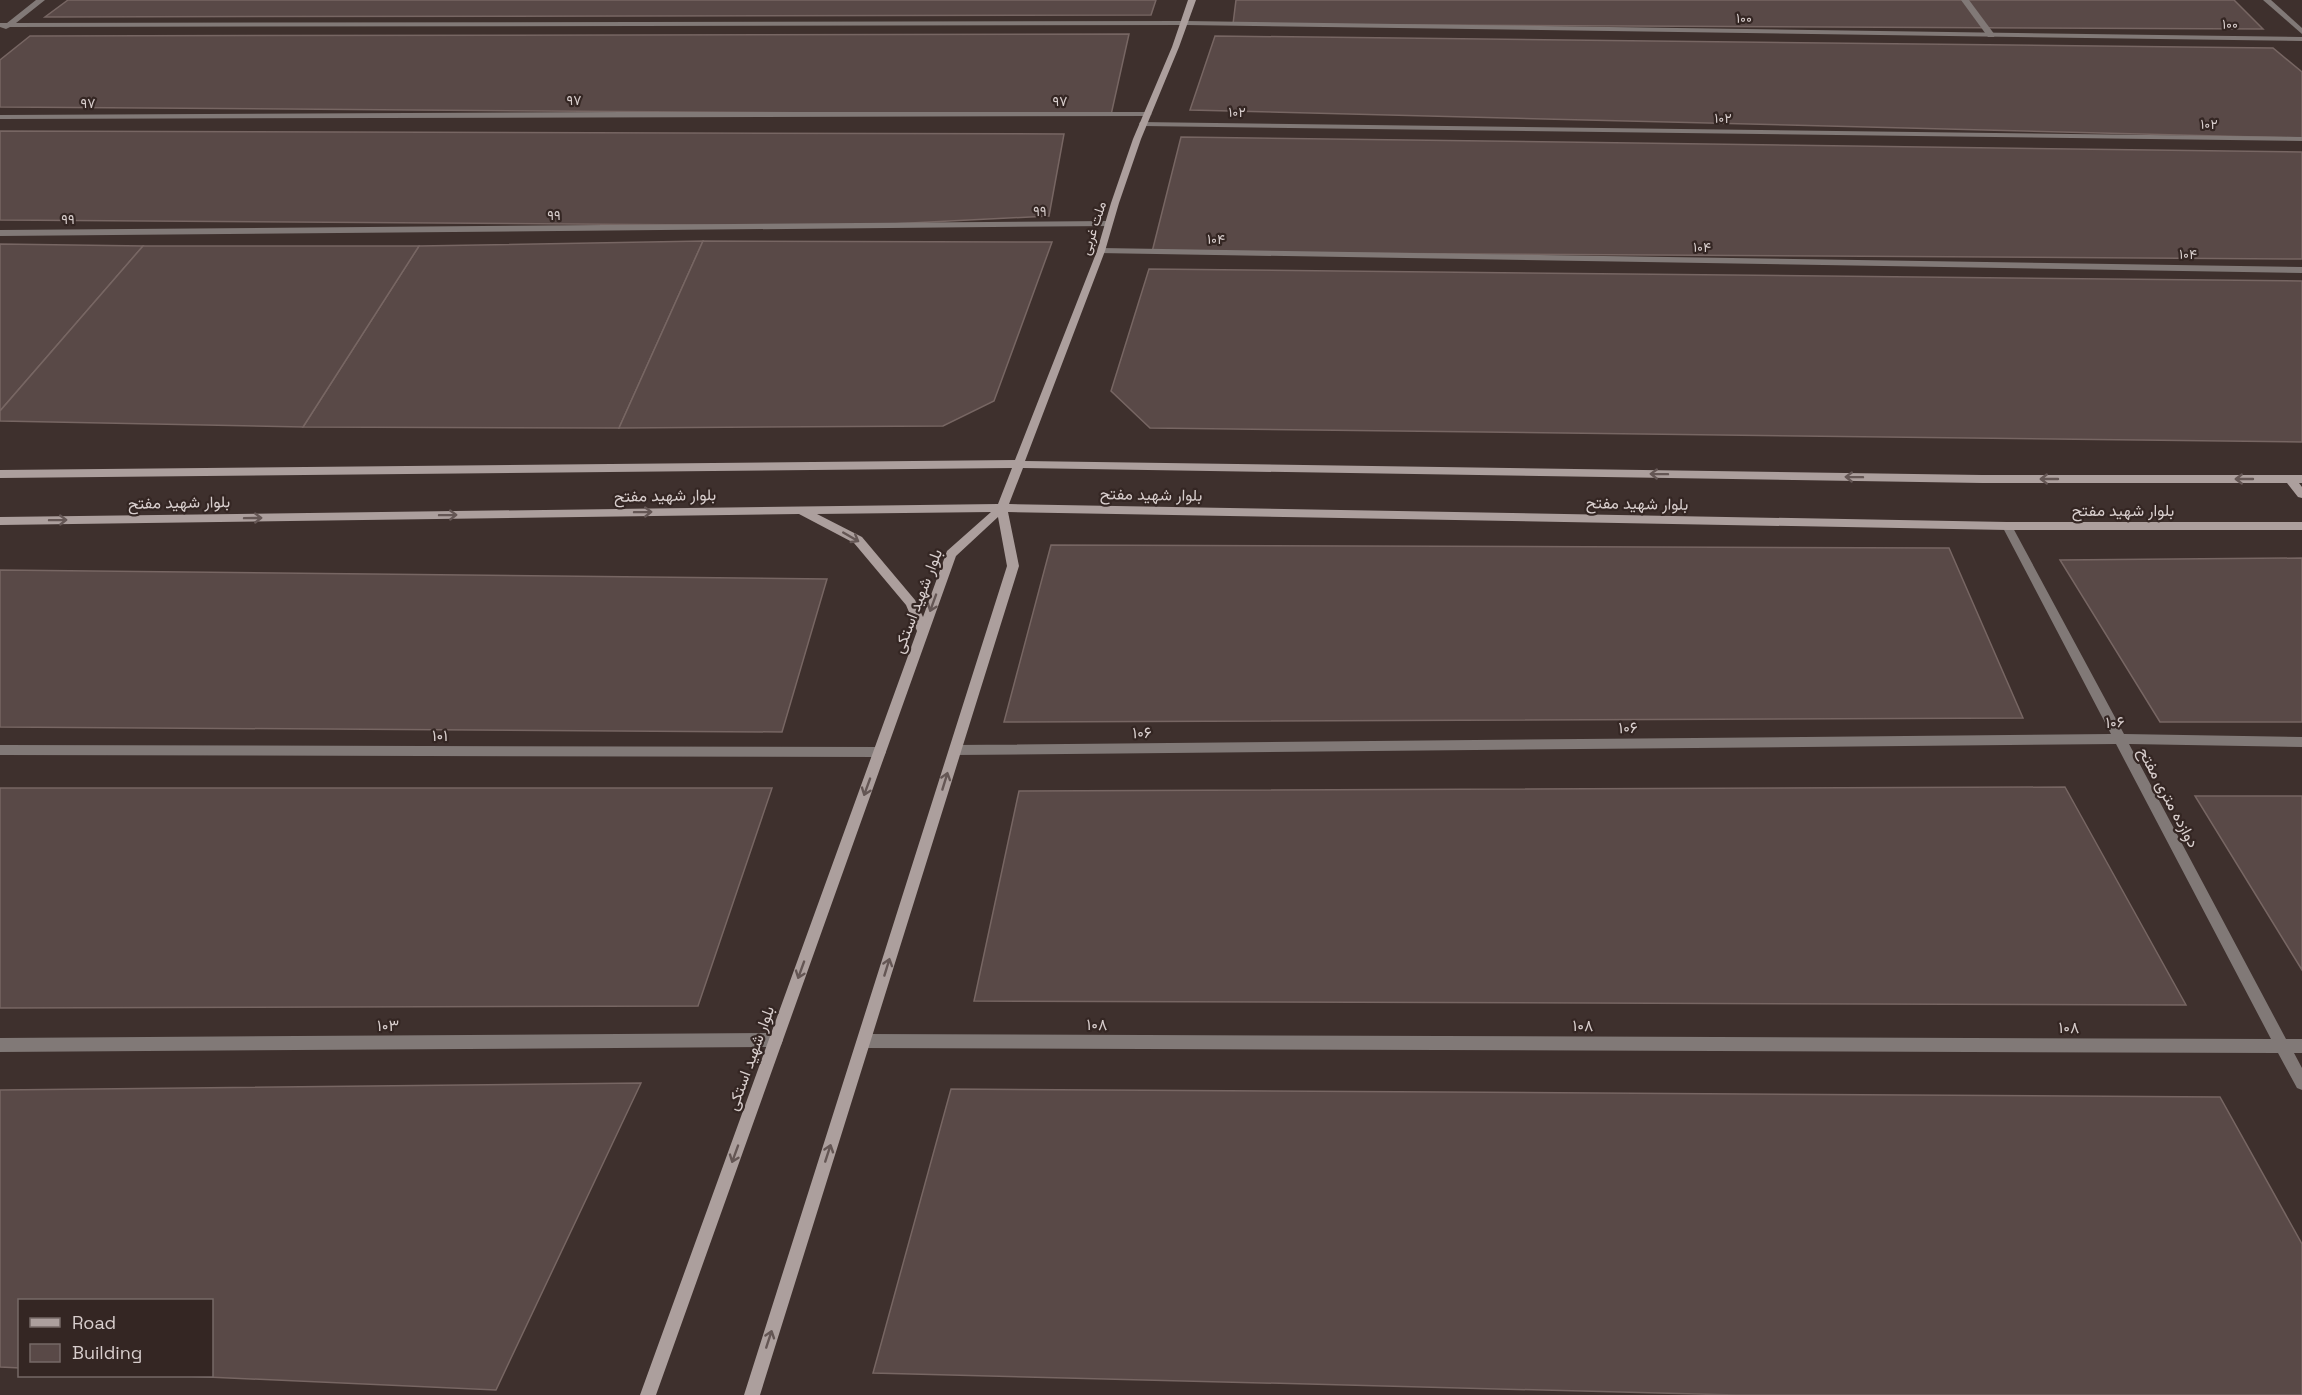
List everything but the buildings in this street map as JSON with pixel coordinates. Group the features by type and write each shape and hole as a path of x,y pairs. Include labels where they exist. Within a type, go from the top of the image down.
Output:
{"main road":[{"name":"ملت غربی","path":"1002,508 1101,251 1108,224 1145,119 1186,23 1192,0"},
{"name":"بلوار شهید مفتح","path":"0,474 1018,464 1982,479 2302,479"},
{"path":"2290,479 2302,494"},
{"name":"بلوار شهید مفتح","path":"0,521 1002,508 2007,526 2302,526"},
{"path":"752,1395 1013,566 1002,508"},
{"name":"بلوار شهید استکی","path":"648,1395 951,554 1002,508"},
{"path":"799,510 858,540 911,603 923,631"}],"street":[{"path":"0,31 4,25 41,0"},
{"path":"1965,0 1991,35"},
{"path":"2267,0 2302,32"},
{"name":"۱۰۰","path":"4,25 1186,23 2302,39"},
{"name":"۹۷","path":"0,117 612,114 1145,119"},
{"name":"۱۰۲","path":"1145,119 2302,139"},
{"name":"۹۹","path":"0,233 1108,224"},
{"name":"۱۰۴","path":"1101,251 2302,270"},
{"name":"دوازده متری مفتح","path":"2007,526 2302,1083"},
{"name":"۱۰۶","path":"955,750 2120,739 2302,742"},
{"name":"۱۰۱","path":"0,750 880,752"},
{"name":"۱۰۳","path":"0,1045 776,1040"},
{"name":"۱۰۸","path":"864,1041 2302,1046"}]}
